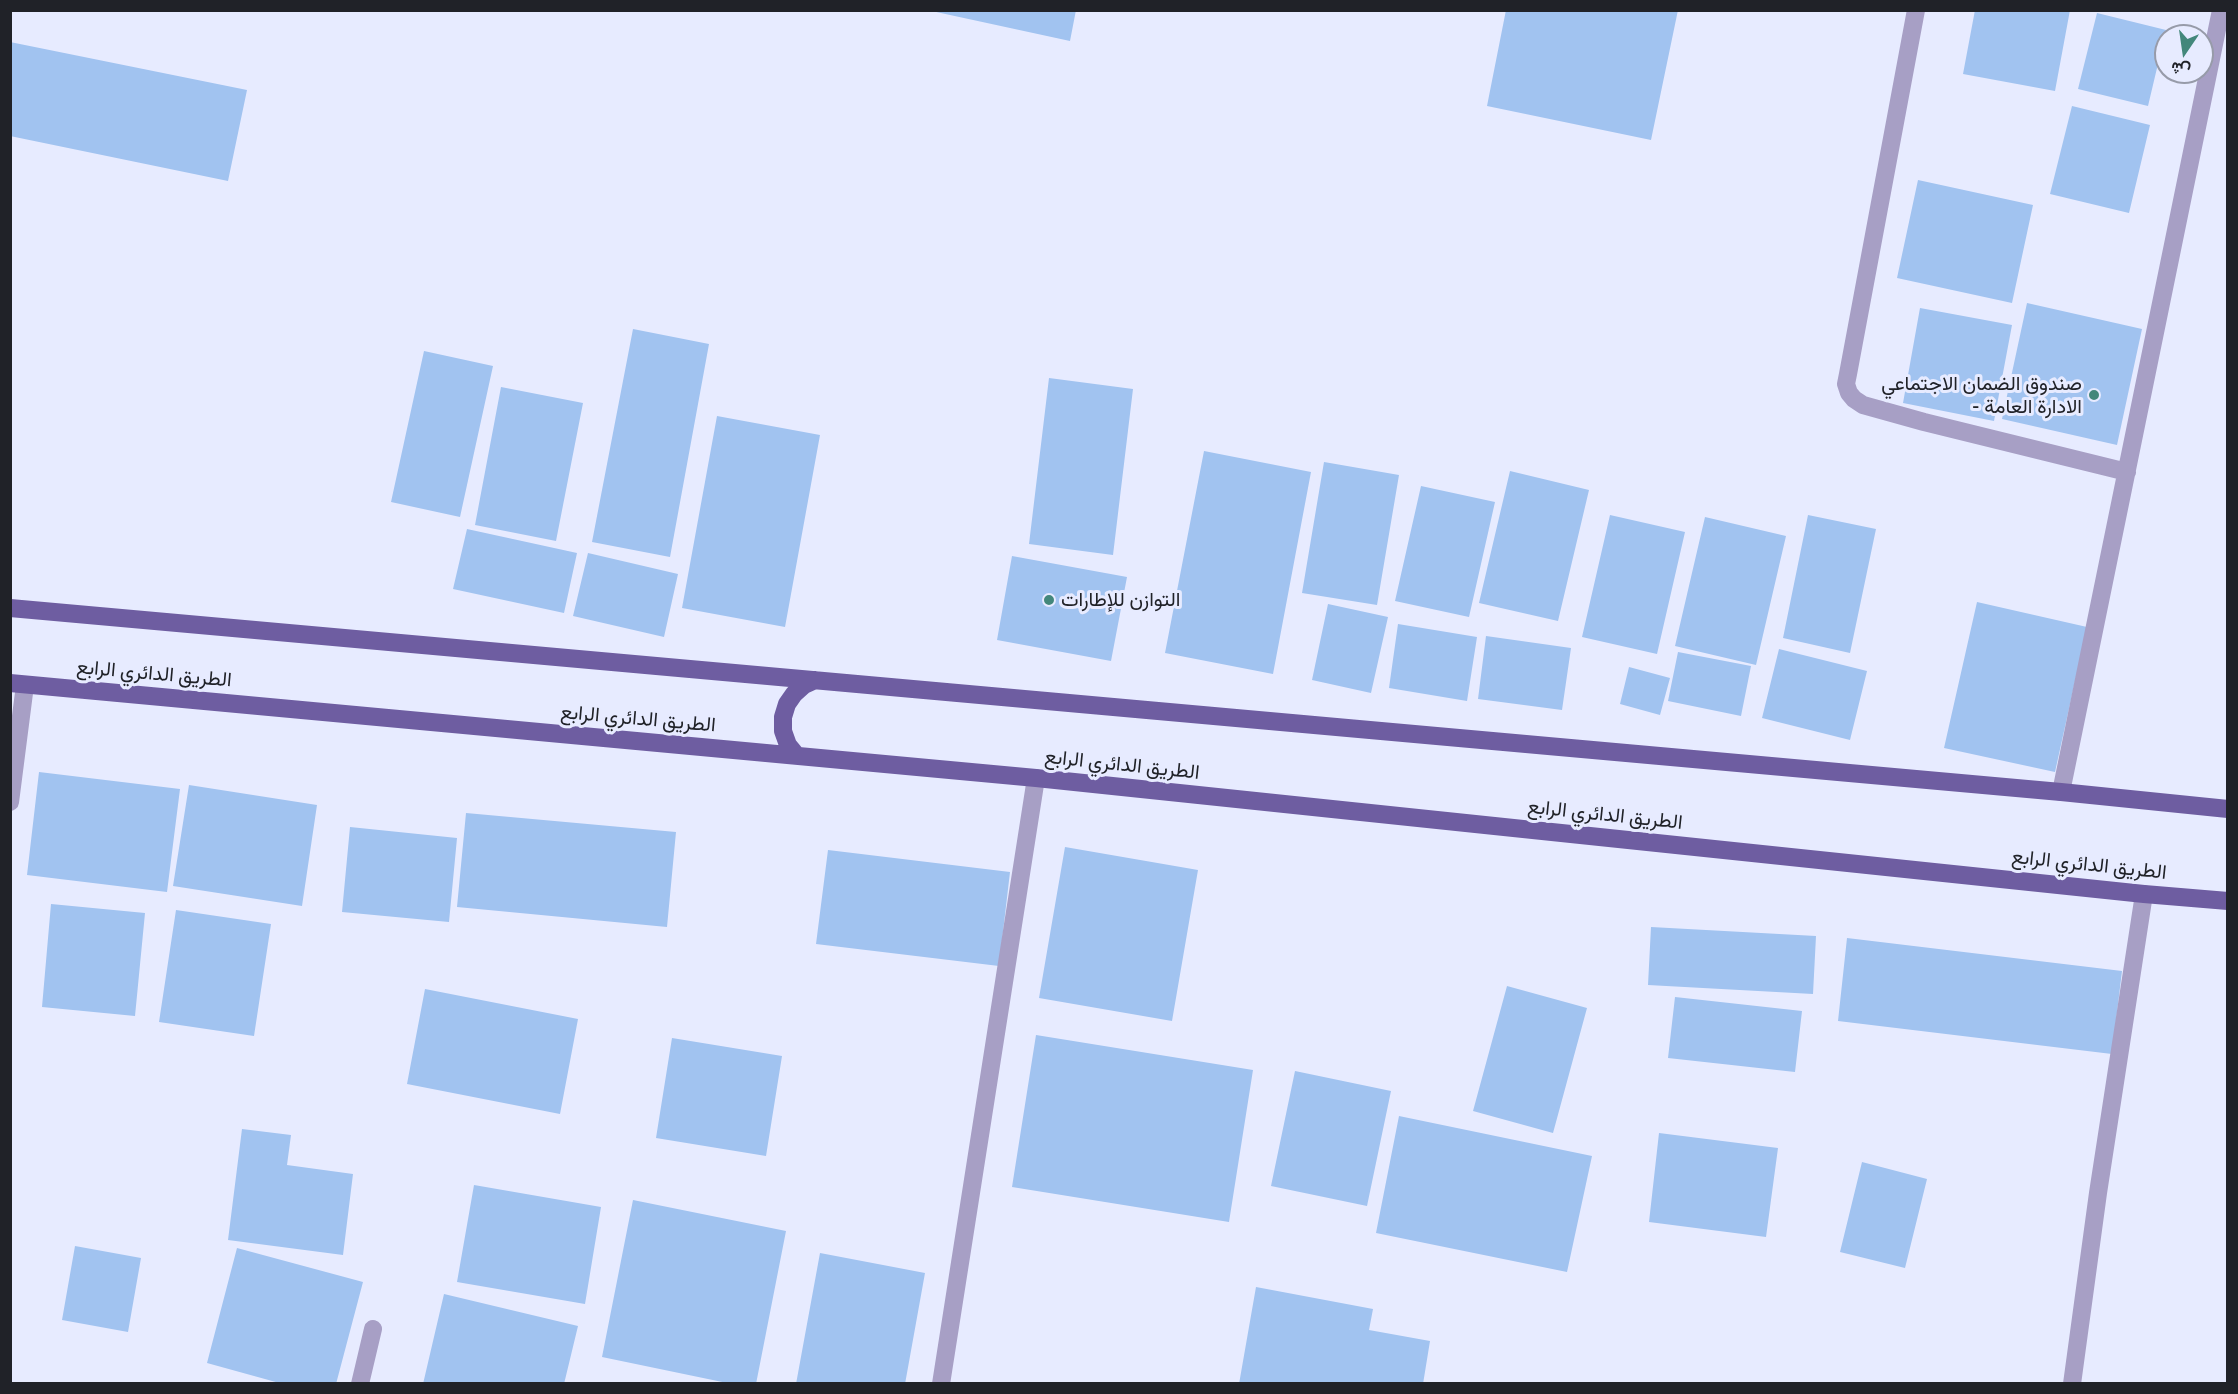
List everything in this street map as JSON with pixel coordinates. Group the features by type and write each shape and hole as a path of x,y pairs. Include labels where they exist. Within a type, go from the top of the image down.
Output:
{"main road":[{"path":"10,608 2061,792 2228,809"},
{"path":"797,756 788,745 783,731 783,717 787,704 794,694 804,685 815,680"},
{"name":"الطريق الدائري الرابع","path":"18,684 1036,778 2228,901"}],"street":[{"path":"1916,10 1846,384 1849,393 1863,405 2127,472"},
{"path":"2061,792 2221,10"},
{"path":"10,802 18,684"},
{"path":"941,1383 1036,778"},
{"path":"2072,1383 2098,1193 2144,894"},
{"path":"360,1383 374,1329"}],"building":[{"path":"927,10 1076,10 1070,41"},
{"path":"1506,10 1678,10 1651,140 1487,106"},
{"path":"1975,10 2070,10 2055,91 1963,74"},
{"path":"2097,13 2154,27 2154,81 2148,106 2078,89"},
{"path":"10,42 247,90 228,181 10,136"},
{"path":"2072,106 2150,125 2129,213 2050,194"},
{"path":"1918,180 2033,205 2012,303 1897,278"},
{"path":"2027,303 2142,329 2117,445 2002,419"},
{"path":"1920,308 2012,325 1994,421 1903,403"},
{"path":"633,329 709,344 670,557 592,542"},
{"path":"424,351 493,366 460,517 391,502"},
{"path":"1049,378 1133,389 1113,555 1029,544"},
{"path":"501,387 583,403 556,541 475,525"},
{"path":"717,416 820,435 785,627 682,608"},
{"path":"1204,451 1311,472 1273,674 1165,653"},
{"path":"1324,462 1399,475 1377,605 1302,593"},
{"path":"1510,471 1589,490 1558,621 1479,603"},
{"path":"1421,486 1495,502 1469,617 1395,601"},
{"path":"1610,515 1685,532 1657,654 1582,637"},
{"path":"1808,515 1876,529 1850,653 1783,638"},
{"path":"1705,517 1786,536 1756,665 1675,646"},
{"path":"467,529 577,553 564,613 453,589"},
{"path":"588,553 678,574 664,637 573,616"},
{"path":"1012,556 1127,577 1111,661 997,640"},
{"path":"1977,602 2087,627 2055,772 1944,748"},
{"path":"1328,604 1388,617 1371,693 1312,680"},
{"path":"1398,624 1477,637 1467,701 1389,688"},
{"path":"1486,636 1571,648 1562,710 1478,699"},
{"path":"1779,649 1867,671 1850,740 1762,718"},
{"path":"1678,652 1751,666 1741,716 1668,701"},
{"path":"1629,667 1670,678 1660,715 1620,704"},
{"path":"39,772 180,789 167,892 27,875"},
{"path":"189,785 317,805 302,906 173,886"},
{"path":"466,813 676,832 667,927 457,907"},
{"path":"350,827 457,838 449,922 342,912"},
{"path":"1065,847 1198,870 1172,1021 1039,998"},
{"path":"828,850 1010,872 999,966 816,944"},
{"path":"51,904 145,913 135,1016 42,1007"},
{"path":"176,910 271,924 254,1036 159,1022"},
{"path":"1651,927 1816,936 1813,994 1648,985"},
{"path":"1847,938 2122,971 2112,1054 1838,1021"},
{"path":"1507,986 1587,1008 1553,1133 1473,1111"},
{"path":"425,989 578,1019 560,1114 407,1084"},
{"path":"1675,997 1802,1011 1795,1072 1668,1058"},
{"path":"1036,1035 1253,1070 1229,1222 1012,1187"},
{"path":"672,1038 782,1056 766,1156 656,1138"},
{"path":"1295,1071 1391,1091 1367,1206 1271,1186"},
{"path":"1399,1116 1592,1156 1567,1272 1376,1233"},
{"path":"242,1129 291,1135 287,1165 353,1174 343,1255 228,1240"},
{"path":"1659,1133 1778,1148 1766,1237 1649,1222"},
{"path":"1862,1162 1927,1179 1905,1268 1840,1252"},
{"path":"474,1185 601,1207 585,1304 457,1282"},
{"path":"633,1200 786,1231 756,1384 732,1384 602,1357"},
{"path":"75,1246 141,1258 128,1332 62,1320"},
{"path":"237,1248 363,1282 336,1384 283,1384 207,1363"},
{"path":"820,1253 925,1273 905,1384 796,1384"},
{"path":"1256,1287 1373,1309 1369,1330 1430,1341 1423,1384 1239,1384"},
{"path":"444,1294 578,1326 564,1384 423,1384"}],"place":[{"name":"صندوق الضمان الاجتماعي - الادارة العامة","path":"2094,395"},
{"name":"التوازن للإطارات","path":"1049,600"}]}
